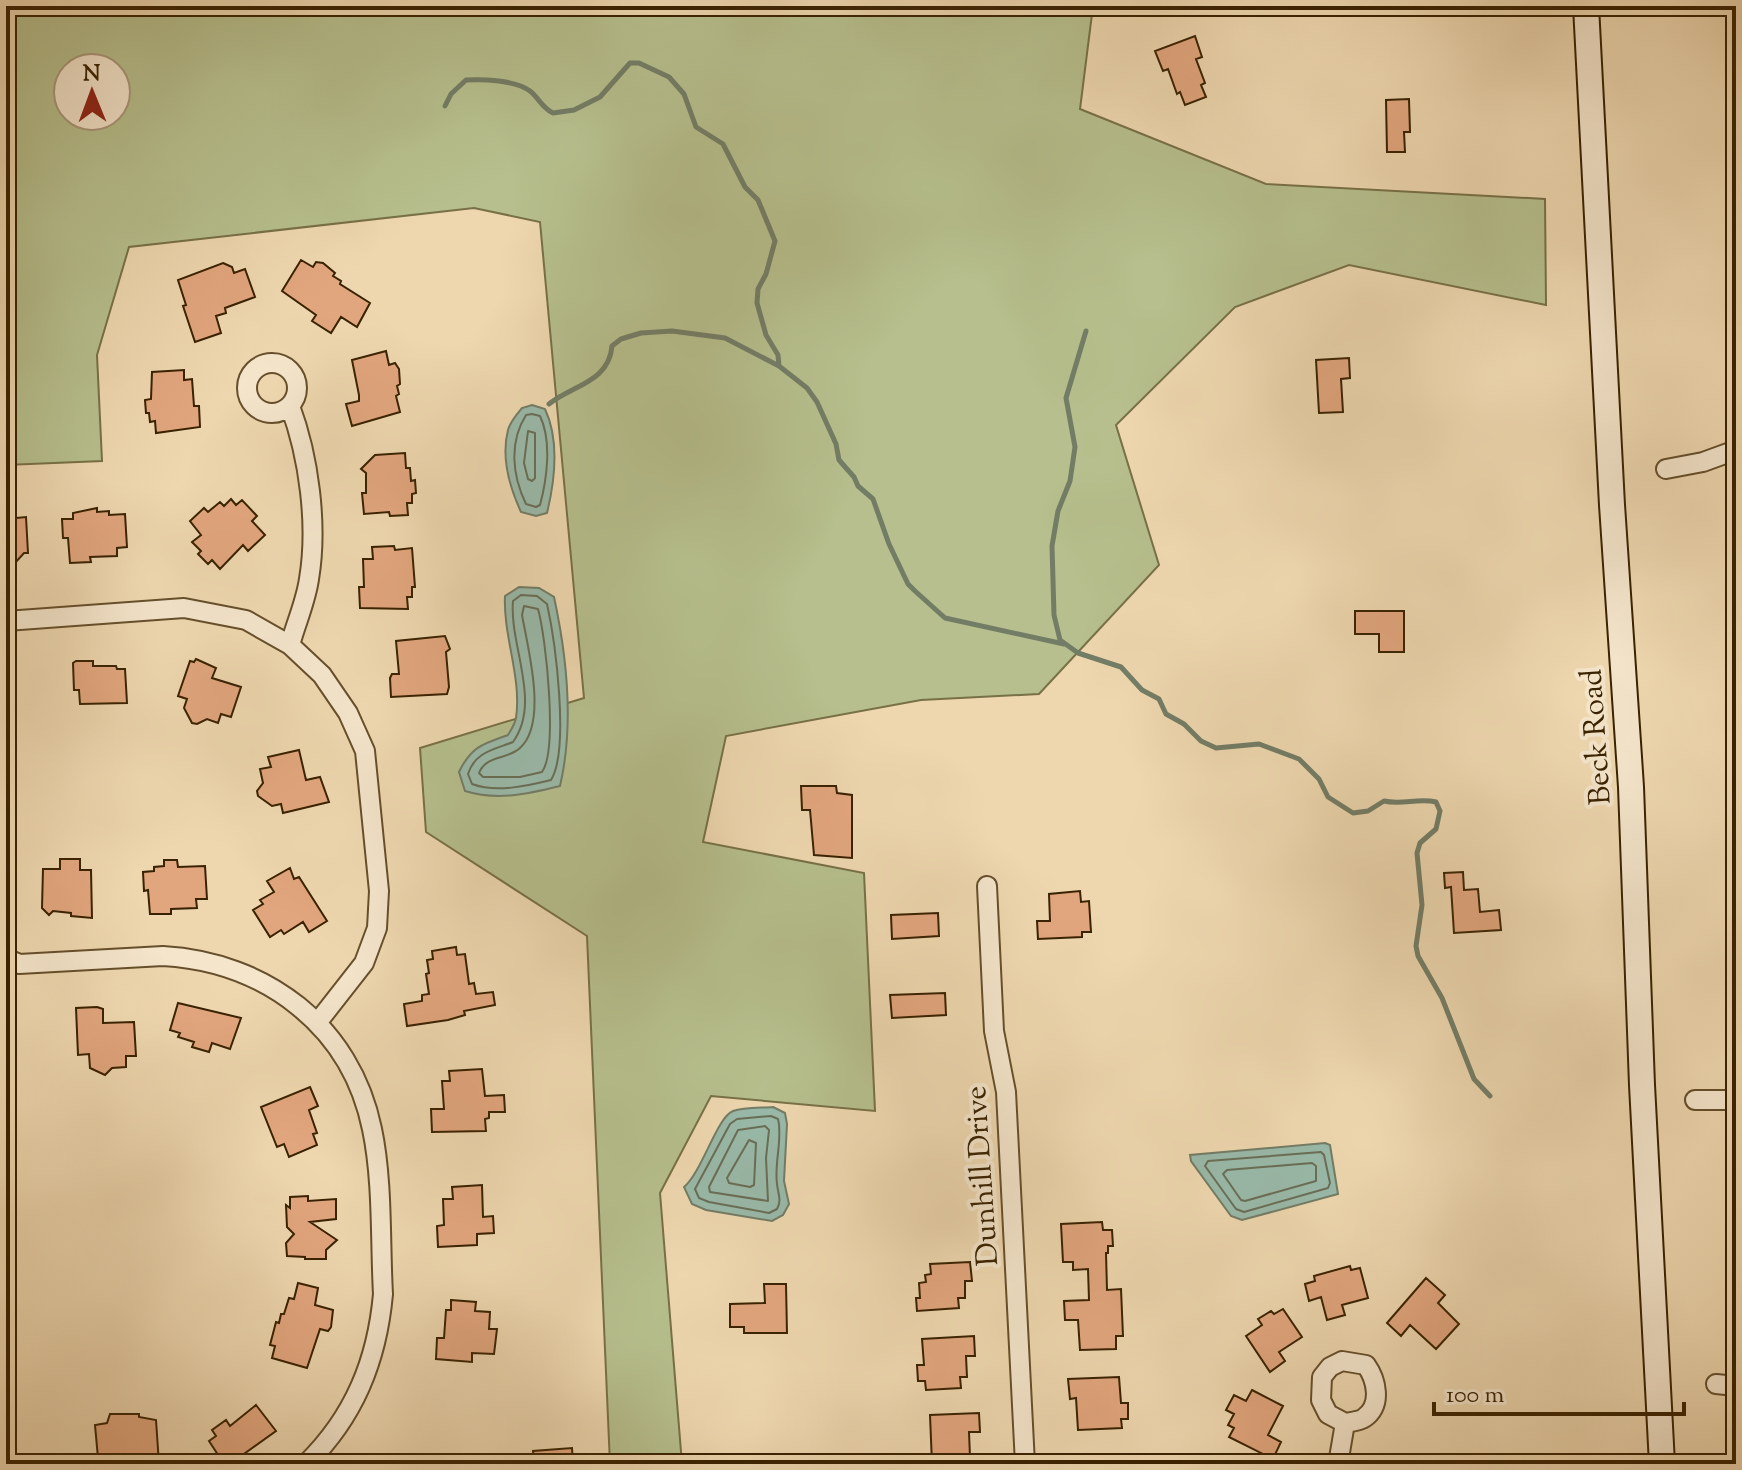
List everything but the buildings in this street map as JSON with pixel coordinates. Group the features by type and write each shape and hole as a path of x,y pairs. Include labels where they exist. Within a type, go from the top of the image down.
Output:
{"main road":[{"name":"Beck Road","path":"1586,6 1612,505 1631,787 1642,1085 1662,1464"}],"street":[{"path":"290,406 307,463 313,553 309,583 290,645"},
{"path":"1666,469 1703,462 1736,450"},
{"path":"6,621 184,608 246,620 290,645 322,675 348,713 365,751 379,891 377,928 364,963 317,1023"},
{"name":"Dunhill Drive","path":"987,886 994,1031 1007,1109 1025,1464"},
{"path":"6,958 19,964 163,956 205,961 243,973 272,987 317,1023 334,1043 352,1073 361,1089 370,1118 376,1163 383,1294 379,1330 364,1382 337,1430 306,1464"},
{"path":"1695,1100 1736,1100"},
{"path":"1716,1384 1736,1386"},
{"path":"1338,1464 1345,1423"}],"green space":[{"path":"6,6 1093,6 1080,109 1266,184 1545,199 1546,305 1349,265 1235,307 1116,425 1159,565 1039,694 921,700 726,736 703,842 864,873 875,1111 711,1096 660,1193 682,1464 610,1464 587,936 426,832 420,748 584,698 540,222 474,208 129,247 97,355 102,461 6,465"}],"water":[{"path":"532,405 545,409 554,447 554,474 547,513 536,516 521,512 506,461 506,440 512,421 522,408"},
{"path":"519,587 539,588 554,597 562,643 568,716 560,786 512,795 477,794 465,791 459,772 478,748 508,735 516,718 517,688 505,596"},
{"path":"773,1107 785,1113 787,1124 784,1181 789,1204 783,1215 772,1221 706,1210 692,1204 684,1187 697,1170 727,1115 742,1109"},
{"path":"1330,1145 1338,1194 1242,1220 1231,1216 1191,1161 1190,1155"}],"waterway":[{"path":"445,106 451,94 466,80 499,81 524,87 553,113 574,110 600,97 630,63 639,63 669,77 684,94 696,127 723,144 745,187 758,200 775,241 766,274 758,289 757,303 766,335 778,355 779,366"},
{"path":"549,404 597,375 604,368 612,346 621,339 641,333 672,331 725,338 779,366 807,388 817,402 836,444 839,460 858,486 873,499 889,544 908,584 915,591 945,618 1064,644"},
{"path":"1086,331 1066,398 1075,447 1070,481 1058,511 1052,546 1054,615 1060,640 1078,653 1121,667 1142,690 1159,699 1166,714 1184,724 1201,741 1216,748 1259,744 1299,759 1319,779 1328,797 1353,813 1368,811 1384,801 1436,802 1440,811 1436,829 1420,843 1417,853 1422,905 1416,946 1418,956 1442,998 1474,1079 1490,1096"}]}
